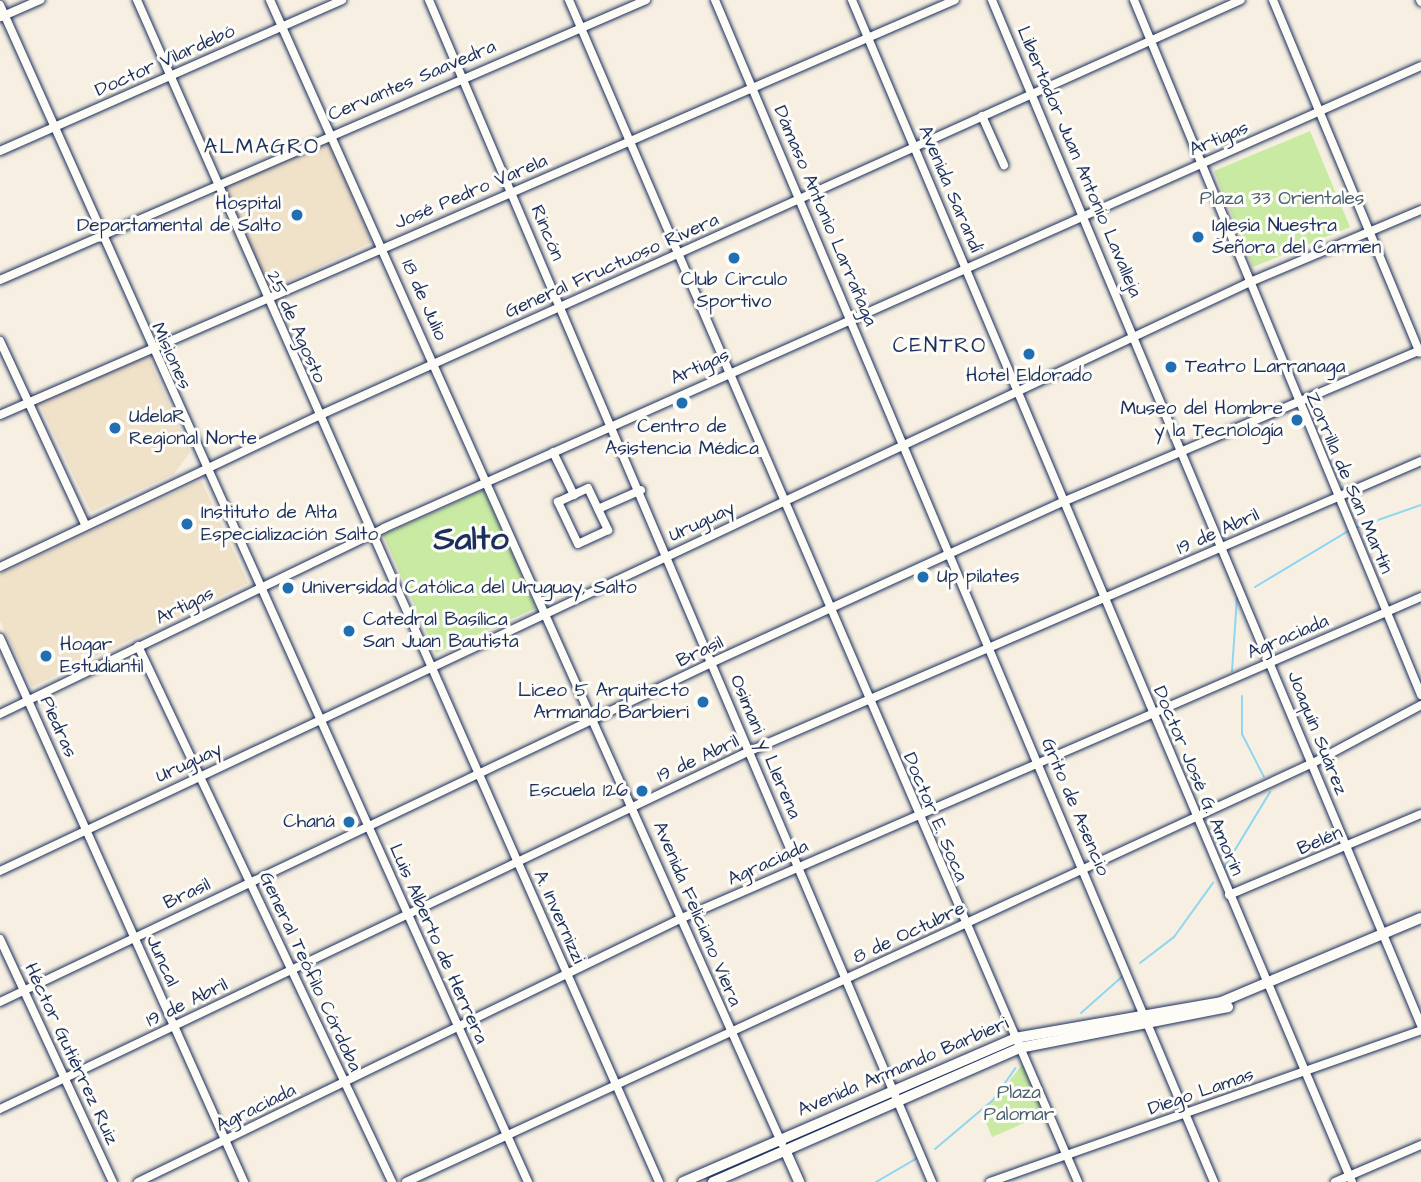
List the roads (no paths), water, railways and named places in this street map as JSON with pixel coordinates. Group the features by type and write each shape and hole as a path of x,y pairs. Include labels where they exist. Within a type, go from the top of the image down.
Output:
{"street":[{"path":"2,16 40,0"},
{"name":"25 de Agosto","path":"137,0 318,416 431,665"},
{"name":"18 de Julio","path":"270,0 549,612"},
{"name":"Doctor Vilardebó","path":"0,151 342,0"},
{"name":"Rincón","path":"429,0 669,555"},
{"name":"Doctor E. Soca","path":"569,0 832,610 964,925 1078,1182"},
{"name":"Cervantes Saavedra","path":"0,280 331,133 646,0"},
{"name":"Dámaso Antonio Larrañaga","path":"715,0 904,445"},
{"name":"Avenida Sarandí","path":"852,0 1019,391"},
{"name":"José Pedro Varela","path":"0,415 955,0"},
{"name":"Libertador Juan Antonio Lavalleja","path":"992,0 1136,336"},
{"name":"Zorrilla de San Martín","path":"1134,0 1248,283 1421,695"},
{"name":"General Fructuoso Rivera","path":"0,567 85,524 318,416 1241,0"},
{"path":"1273,0 1420,351"},
{"name":"Misiones","path":"0,5 2,16 149,349 207,468 319,718"},
{"name":"Artigas","path":"0,714 373,533 612,424 1421,66"},
{"path":"982,116 1004,165"},
{"name":"Uruguay","path":"0,871 431,665 1248,283 1421,210"},
{"name":"Joaquín Suárez","path":"1136,336 1421,1028"},
{"path":"0,341 85,524"},
{"name":"Brasil","path":"0,1002 713,662 1182,449 1420,351"},
{"name":"Doctor José G. Amorín","path":"1019,391 1103,600 1350,1179"},
{"name":"Grito de Asencio","path":"904,445 1085,869 1214,1182"},
{"path":"553,452 574,495"},
{"name":"19 de Abril","path":"0,1109 750,751 869,702 1421,461"},
{"path":"588,488 598,509 608,530 578,544 558,502 588,488"},
{"path":"598,509 641,490"},
{"name":"Osimani y Llerena","path":"669,555 932,1182"},
{"name":"Agraciada","path":"138,1182 682,918 1151,711 1421,597"},
{"name":"Avenida Feliciano Viera","path":"549,612 729,1030 785,1150"},
{"name":"Piedras","path":"0,638 86,829"},
{"name":"General Teófilo Córdoba","path":"138,646 201,774 392,1182"},
{"name":"A. Invernizzi","path":"431,665 659,1182"},
{"name":"8 de Octubre","path":"406,1182 615,1082 845,980 1196,818 1312,763 1421,705"},
{"name":"Luis Alberto de Herrera","path":"319,718 528,1182"},
{"name":"Belén","path":"1230,895 1421,814"},
{"name":"Juncal","path":"86,829 244,1182"},
{"name":"Avenida Armando Barbieri","path":"683,1182 779,1139 895,1095 1017,1043 1223,1009 1421,918"},
{"name":"Avenida Armando Barbieri","path":"1384,937 1421,925"},
{"name":"Héctor Gutiérrez Ruiz","path":"0,939 113,1182"},
{"name":"Diego Lamas","path":"990,1182 1306,1074 1421,1028"},
{"name":"Avenida Armando Barbieri","path":"713,1182 785,1150 895,1095"},
{"path":"1335,1182 1350,1179 1421,1146"},
{"path":"785,1150 799,1182"}],"waterway":[{"path":"1355,528 1421,505"},
{"path":"1255,587 1350,530"},
{"path":"1232,671 1237,598"},
{"path":"1242,696 1242,734 1264,777"},
{"path":"1224,868 1270,792"},
{"path":"1140,963 1174,937 1213,883"},
{"path":"1081,1013 1124,975"},
{"path":"935,1149 993,1100 1015,1068"},
{"path":"876,1182 917,1158"}],"place":[{"name":"Hospital Departamental de Salto","path":"297,215"},
{"name":"Iglesia Nuestra Señora del Carmen","path":"1198,237"},
{"name":"Club Circulo Sportivo","path":"734,258"},
{"name":"Hotel Eldorado","path":"1029,354"},
{"name":"Teatro Larranaga","path":"1171,367"},
{"name":"Centro de Asistencia Médica","path":"682,403"},
{"name":"Museo del Hombre y la Tecnología","path":"1297,420"},
{"name":"UdelaR Regional Norte","path":"115,428"},
{"name":"Instituto de Alta Especialización Salto","path":"187,524"},
{"name":"Up pilates","path":"923,577"},
{"name":"Universidad Católica del Uruguay, Salto","path":"288,588"},
{"name":"Catedral Basílica San Juan Bautista","path":"349,631"},
{"name":"Hogar Estudiantil","path":"46,656"},
{"name":"Liceo 5 Arquitecto Armando Barbieri","path":"703,702"},
{"name":"Escuela 126","path":"642,791"},
{"name":"Chaná","path":"349,822"}],"district":[{"name":"ALMAGRO","path":"262,147"},
{"name":"CENTRO","path":"940,346"},
{"name":"Salto","path":"471,540"}],"park label":[{"name":"Plaza 33 Orientales","path":"1282,199"},
{"name":"Plaza Palomar","path":"1019,1104"}]}
